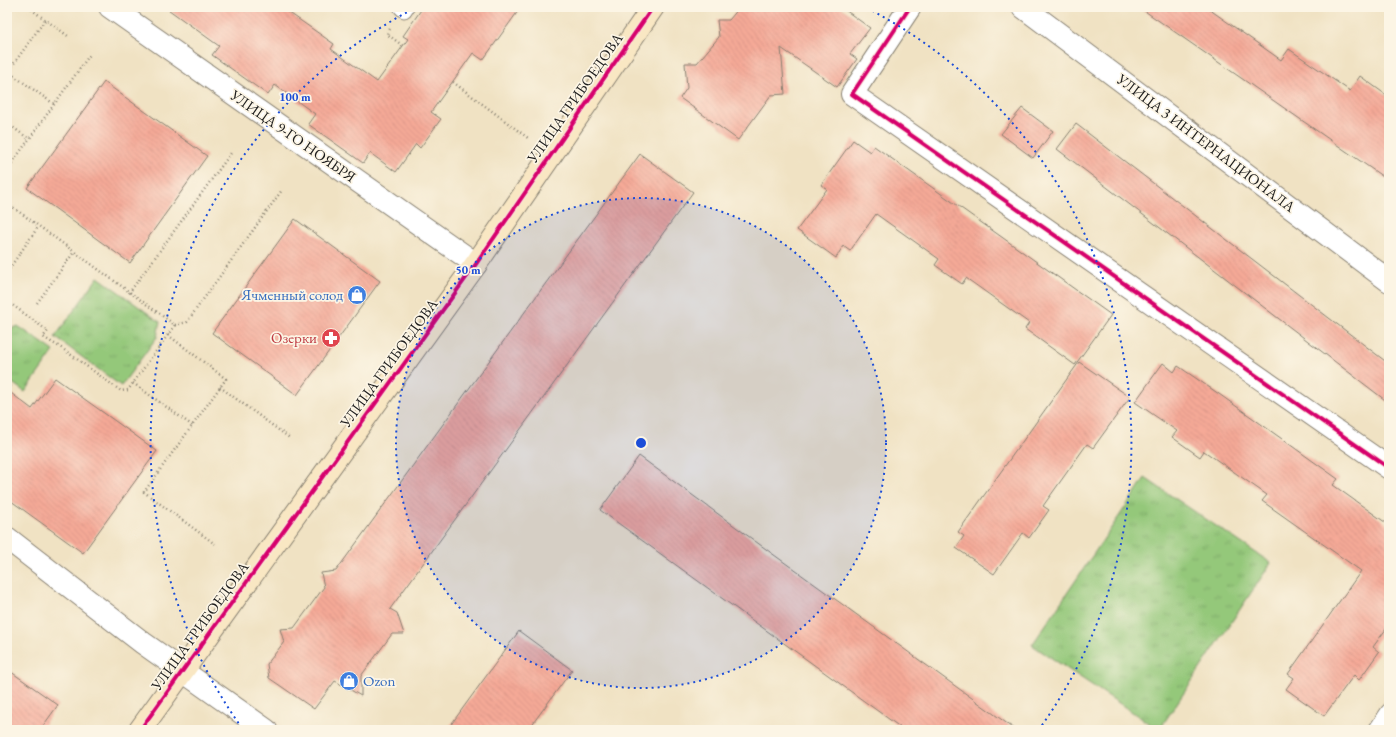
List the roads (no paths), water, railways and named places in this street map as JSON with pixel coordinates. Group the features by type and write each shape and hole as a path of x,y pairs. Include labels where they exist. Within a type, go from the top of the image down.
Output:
{"street":[{"name":"УЛИЦА 9-ГО НОЯБРЯ","path":"110,7 476,264"},
{"name":"УЛИЦА ГРИБОЕДОВА","path":"140,730 476,264 653,7"},
{"path":"910,7 852,94 1389,468"},
{"name":"УЛИЦА 3 ИНТЕРНАЦИОНАЛА","path":"1023,7 1389,280"},
{"path":"7,538 183,671 266,730"}],"lane":[{"path":"401,7 404,10 406,7"},
{"path":"1376,730 1389,711"}],"place":[{"name":"Ячменный солод","path":"357,295"},
{"name":"Озерки","path":"331,338"},
{"name":"Ozon","path":"349,681"}]}
